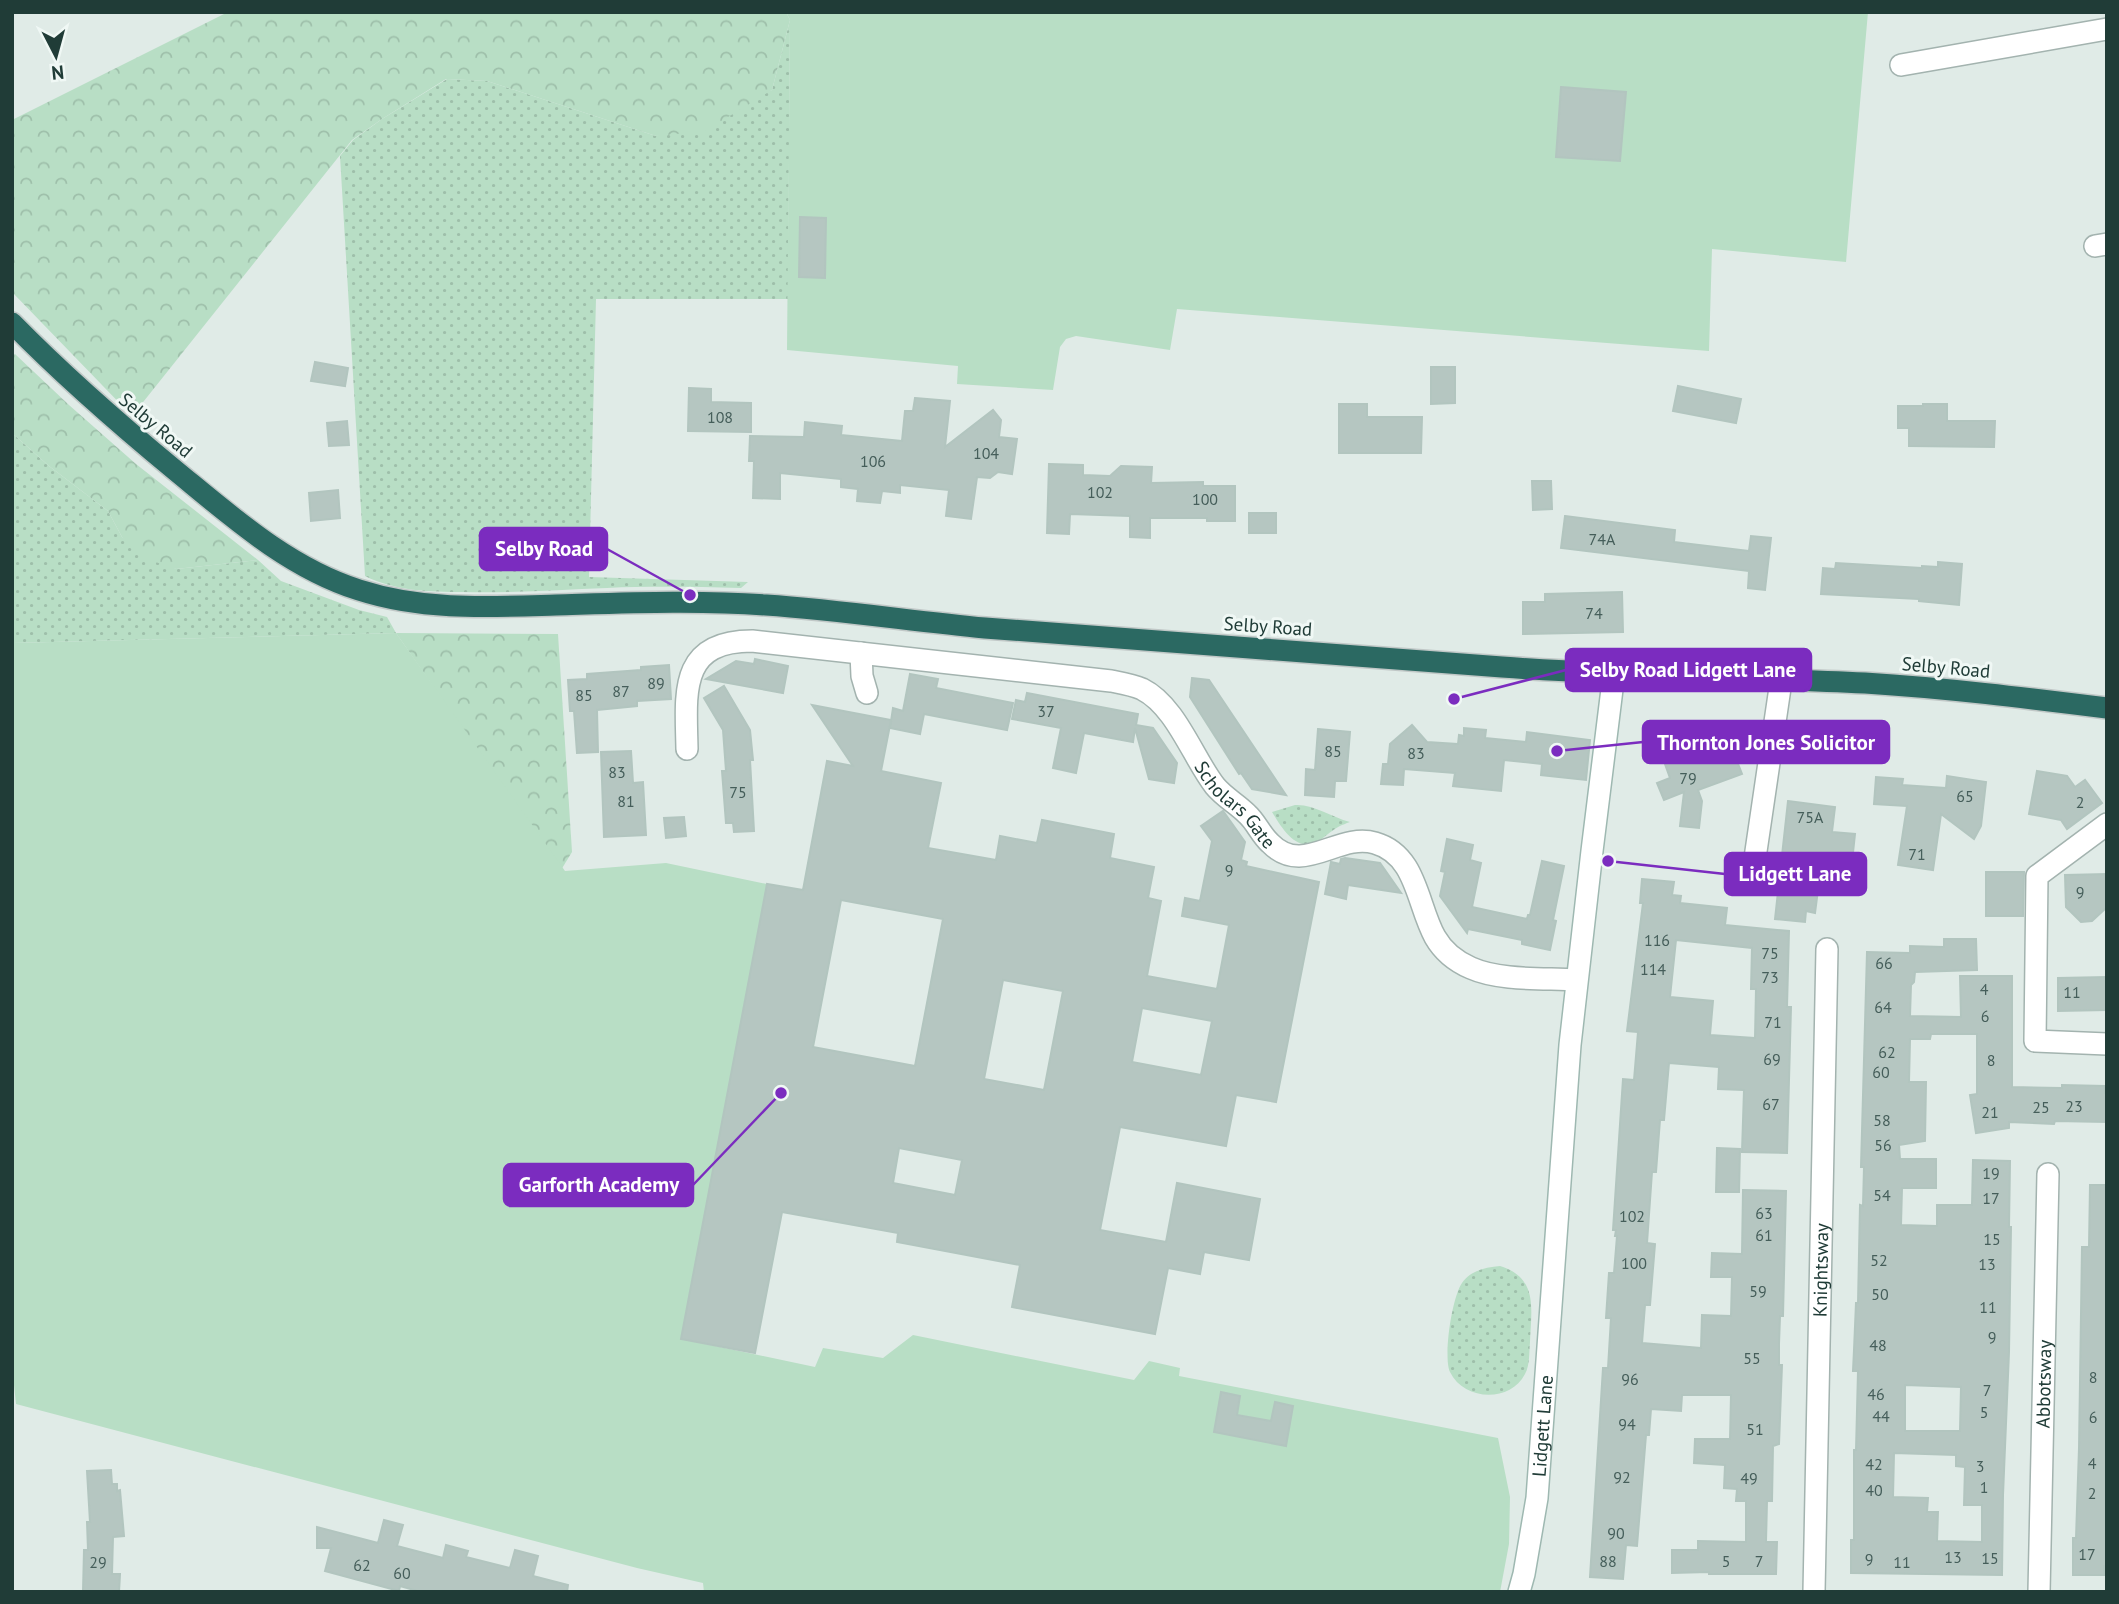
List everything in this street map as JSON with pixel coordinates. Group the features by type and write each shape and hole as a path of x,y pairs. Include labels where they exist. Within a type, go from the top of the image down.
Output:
{"highway":[{"name":"Selby Road","path":"12,323 69,380 122,427 228,514 273,547 330,580 410,603 487,608 694,602 755,604 978,627 1504,667 1867,683 1969,691 2107,708"}],"street":[{"path":"1901,65 2107,29"},
{"name":"Scholars Gate","path":"687,749 686,691 691,673 701,658 716,647 733,641 1111,681 1140,688 1172,718 1215,786 1248,814 1269,843 1295,856 1310,856 1357,840 1375,843 1391,851 1405,863 1435,936 1456,960 1485,973 1576,980"},
{"path":"861,653 862,676 867,694"},
{"name":"Lidgett Lane","path":"1519,1592 1537,1498 1576,980 1614,673"},
{"path":"1755,858 1781,681"},
{"path":"2107,824 2037,876 2035,1041 2107,1044"},
{"name":"Knightsway","path":"1814,1592 1827,949"},
{"name":"Abbotsway","path":"2039,1592 2048,1174"}],"green space":[{"path":"228,12 786,12 790,20 772,90 705,131 656,136 487,81 446,79 352,140 132,416 12,292 12,120"},
{"path":"786,12 1868,12 1846,262 1712,249 1709,351 1177,309 1170,350 1076,336 1066,339 1060,347 1053,390 957,384 958,366 787,350 790,20"},
{"path":"790,20 788,299 596,299 589,577 748,582 741,588 641,587 451,592 400,588 365,576 340,156 353,140 382,119 447,79 487,81 656,136 772,90"},
{"path":"15,354 136,464 258,560 176,569 147,559 122,537 108,511 49,466 12,433 12,356"},
{"path":"12,433 49,466 108,511 122,537 176,569 258,560 281,581 359,610 387,617 396,633 13,643"},
{"path":"396,633 558,634 572,852 561,870"},
{"path":"396,633 565,871 666,863 767,884 682,1339 815,1367 823,1348 883,1358 913,1335 1134,1380 1149,1361 1180,1368 1179,1376 1498,1438 1510,1497 1509,1544 1500,1592 704,1592 703,1583 637,1568 16,1404 12,1366 13,643"},
{"path":"1295,805 1316,809 1350,822 1312,844 1297,842 1280,825 1272,812"},
{"path":"1500,1266 1513,1271 1521,1278 1530,1296 1529,1358 1527,1370 1518,1383 1509,1390 1487,1395 1466,1389 1457,1382 1448,1364 1448,1341 1452,1313 1462,1283 1469,1275 1479,1270"}],"building":[{"path":"1561,87 1626,92 1620,161 1556,157"},
{"path":"800,217 826,218 825,278 799,277"},
{"path":"315,362 348,368 345,386 311,381"},
{"path":"1431,367 1455,367 1455,403 1431,404"},
{"path":"1678,386 1741,399 1736,423 1673,411"},
{"path":"689,388 711,389 711,402 751,403 751,432 688,431"},
{"path":"915,398 950,401 945,447 993,410 1001,420 999,437 1017,439 1012,474 998,472 990,478 977,477 971,519 946,516 949,490 900,485 900,493 882,491 880,503 857,501 858,489 841,487 841,479 780,473 780,499 753,498 754,461 749,461 750,436 804,437 805,422 842,426 841,435 902,441 905,411 913,411"},
{"path":"1339,404 1367,404 1367,417 1422,417 1421,453 1339,453"},
{"path":"1947,404 1947,421 1995,421 1994,447 1909,446 1909,428 1898,428 1898,406"},
{"path":"347,421 349,445 329,446 327,423"},
{"path":"1049,464 1083,465 1083,475 1110,476 1121,466 1152,467 1151,483 1203,482 1203,486 1235,486 1235,521 1150,518 1150,538 1130,537 1130,516 1070,514 1069,534 1047,533"},
{"path":"1532,481 1551,481 1552,509 1533,510"},
{"path":"338,490 340,518 311,521 309,493"},
{"path":"1249,513 1276,513 1276,533 1249,533"},
{"path":"1565,516 1675,530 1674,542 1749,551 1751,536 1771,538 1765,590 1748,588 1749,571 1561,548"},
{"path":"1938,562 1962,564 1959,605 1919,599 1821,594 1823,568 1835,569 1836,563 1922,568 1938,567"},
{"path":"1622,592 1623,632 1523,634 1523,602 1545,602 1545,594"},
{"path":"755,659 788,666 783,693 706,679 736,661 754,664"},
{"path":"669,665 671,699 637,701 637,706 597,710 598,752 577,753 574,711 570,711 568,680 587,679 587,674"},
{"path":"910,674 938,679 936,688 1013,703 1007,730 924,714 920,734 890,728 893,708 903,711"},
{"path":"1192,678 1209,680 1286,795 1252,789 1241,773 1239,774 1190,697"},
{"path":"724,686 750,730 754,831 734,832 733,823 726,823 722,771 726,771 723,730 704,698"},
{"path":"1027,693 1138,714 1136,725 1153,728 1177,763 1174,783 1149,779 1135,728 1133,742 1084,733 1076,773 1053,768 1061,728 1012,719 1016,700 1025,702"},
{"path":"812,705 891,720 881,771 941,783 928,848 996,860 1000,836 1037,843 1042,820 1114,834 1110,858 1154,867 1148,898 1161,901 1147,976 1217,989 1229,925 1182,916 1185,898 1200,901 1212,841 1201,826 1223,811 1245,842 1241,860 1247,862 1246,866 1319,882 1276,1102 1236,1095 1226,1146 1120,1127 1100,1230 1166,1242 1177,1183 1260,1199 1249,1260 1204,1252 1200,1274 1168,1268 1155,1334 1012,1307 1020,1265 897,1242 898,1233 782,1212 755,1353 681,1339 767,884 803,890 827,761 853,766","holes":["841,900 943,919 915,1066 813,1047","1003,980 1063,991 1044,1090 984,1079","1142,1008 1212,1021 1201,1075 1132,1062","899,1148 962,1160 955,1195 893,1183"]},
{"path":"1412,725 1427,742 1458,744 1459,735 1464,736 1464,728 1486,730 1485,738 1526,742 1527,732 1590,740 1586,780 1541,775 1542,764 1504,760 1501,791 1453,786 1455,773 1404,769 1403,785 1381,784 1383,764 1388,764 1390,744"},
{"path":"1318,729 1350,732 1346,781 1335,781 1334,797 1305,795 1306,769 1315,770"},
{"path":"1729,741 1742,774 1698,790 1702,801 1699,828 1680,826 1684,792 1664,800 1657,783 1670,778 1665,764"},
{"path":"631,751 633,783 643,782 646,835 604,837 601,752"},
{"path":"2037,771 2067,776 2075,787 2085,780 2102,803 2067,829 2061,820 2029,814"},
{"path":"1947,776 1986,782 1981,826 1974,839 1941,814 1933,870 1898,865 1907,806 1874,804 1876,777 1903,779 1902,785 1946,788"},
{"path":"1788,801 1835,807 1832,832 1855,834 1852,862 1822,859 1815,913 1806,911 1805,922 1775,919"},
{"path":"684,817 686,836 666,838 664,818"},
{"path":"1447,839 1473,845 1470,860 1481,863 1472,907 1527,919 1542,861 1564,866 1550,950 1522,944 1522,940 1468,929 1467,933 1440,896"},
{"path":"1341,859 1380,863 1401,893 1348,885 1346,899 1325,894 1331,862 1340,864"},
{"path":"1986,872 2024,872 2023,916 1986,916"},
{"path":"2107,874 2107,907 2092,921 2081,922 2066,907 2065,875"},
{"path":"1642,879 1674,882 1672,895 1681,896 1680,903 1727,908 1725,925 1789,931 1787,1007 1791,1007 1787,1153 1742,1152 1744,1090 1718,1089 1719,1067 1669,1063 1664,1120 1660,1120 1656,1172 1652,1172 1647,1243 1655,1244 1650,1305 1645,1305 1642,1343 1701,1348 1702,1315 1731,1316 1732,1277 1711,1277 1712,1253 1742,1254 1743,1190 1786,1191 1783,1316 1780,1316 1779,1344 1779,1365 1782,1365 1779,1444 1773,1446 1772,1501 1767,1501 1766,1542 1777,1542 1776,1574 1672,1573 1672,1550 1698,1550 1698,1541 1746,1542 1746,1501 1736,1501 1737,1489 1724,1488 1725,1465 1694,1463 1695,1439 1730,1439 1731,1395 1682,1395 1681,1411 1651,1409 1649,1435 1646,1435 1637,1546 1626,1545 1623,1579 1590,1577 1603,1368 1608,1368 1611,1318 1606,1318 1609,1273 1614,1273 1617,1236 1616,1230 1613,1230 1623,1079 1634,1080 1638,1032 1627,1031 1643,903 1640,903","holes":["1676,940 1752,948 1751,989 1756,989 1755,1038 1710,1035 1713,1001 1670,997"]},
{"path":"1944,939 1976,939 1977,970 1915,972 1911,985 1910,1016 1961,1017 1960,976 2012,976 2012,1087 2105,1086 2107,1122 2009,1122 2009,1128 1976,1133 1970,1095 1977,1094 1977,1034 1931,1034 1930,1039 1910,1039 1909,1082 1926,1082 1925,1141 1899,1145 1900,1159 1936,1159 1936,1188 1902,1188 1901,1225 1937,1226 1937,1205 1972,1205 1973,1160 2010,1161 2009,1352 2002,1575 1851,1573 1858,1371 1853,1371 1858,1303 1860,1205 1863,1206 1864,1167 1861,1167 1867,952 1910,953 1910,946 1944,947","holes":["1905,1385 1961,1387 1960,1431 1905,1431","1894,1453 1956,1455 1956,1466 1965,1467 1964,1505 1982,1505 1982,1542 1937,1541 1938,1512 1927,1512 1928,1498 1893,1497"]},
{"path":"2107,977 2107,1010 2058,1011 2058,978"},
{"path":"1717,1148 1740,1149 1739,1192 1716,1192"},
{"path":"2090,1185 2107,1185 2107,1566 2104,1566 2104,1575 2073,1575 2079,1448 2082,1247 2089,1247"},
{"path":"1221,1392 1240,1396 1237,1415 1271,1421 1275,1402 1293,1406 1286,1446 1214,1432"},
{"path":"111,1470 112,1484 117,1484 117,1491 120,1490 124,1536 113,1537 112,1574 120,1574 119,1592 83,1592 84,1550 88,1550 87,1522 90,1522 87,1471"},
{"path":"384,1520 403,1525 397,1546 443,1558 446,1545 468,1551 466,1557 510,1568 515,1550 538,1556 533,1576 568,1585 567,1592 421,1592 400,1586 399,1591 325,1571 331,1548 317,1548 317,1527 378,1543"}],"place":[{"name":"Selby Road","path":"690,595"},
{"name":"Selby Road Lidgett Lane","path":"1454,699"},
{"name":"Thornton Jones Solicitor","path":"1557,751"},
{"name":"Lidgett Lane","path":"1608,861"},
{"name":"Garforth Academy","path":"781,1093"}]}
